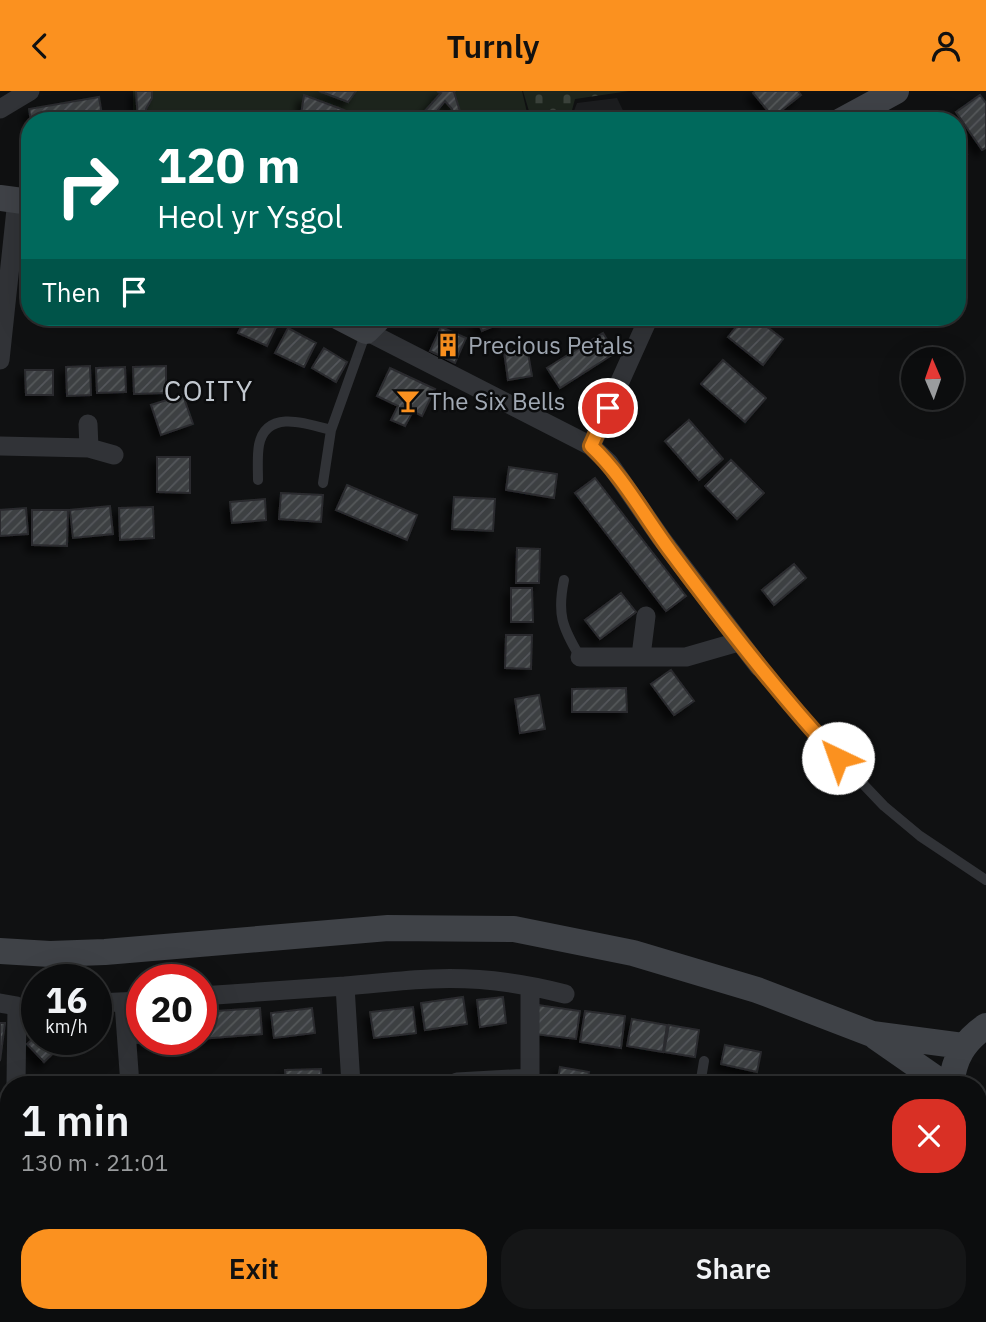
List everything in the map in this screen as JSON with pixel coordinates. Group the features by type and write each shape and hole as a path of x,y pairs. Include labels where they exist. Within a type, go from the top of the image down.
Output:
{"street":[{"path":"0,109 30,91"},
{"path":"858,112 896,91"},
{"path":"0,360 16,200"},
{"path":"377,326 591,446 609,463 661,538 759,667"},
{"path":"591,446 645,326"},
{"path":"88,424 89,448"},
{"path":"0,446 89,448 114,455"},
{"path":"641,656 646,616"},
{"path":"580,657 686,657 738,642"},
{"path":"0,951 50,954 105,952 388,928 514,929 633,953 757,990 872,1034 963,1046"},
{"path":"217,995 432,979 485,981 565,994"},
{"path":"345,986 350,1076"},
{"path":"530,987 530,1076"},
{"path":"0,1003 17,1006 16,1076"},
{"path":"952,1076 953,1066 963,1046 986,1026"},
{"path":"872,1034 932,1076"},
{"path":"130,1076 131,1055"}],"lane":[{"path":"323,483 331,430 372,326"},
{"path":"258,480 258,447 261,436 276,422 304,422 331,430"},
{"path":"564,580 559,602 560,618 580,657"},
{"path":"759,667 823,742 884,806 920,836 986,880"},
{"path":"702,1076 704,1061"}],"shaded area":[{"path":"617,98 624,112 574,112 577,103"}],"green space":[{"path":"133,91 522,91 527,112 133,112"},
{"path":"523,91 629,91 575,99 571,112 529,112"}],"building":[{"path":"136,91 152,91 146,112 137,112"},
{"path":"319,91 356,91 348,102"},
{"path":"437,91 455,91 460,112 453,112 445,101 436,112 424,112 441,93"},
{"path":"798,91 801,95 779,112 769,112 753,93"},
{"path":"304,95 344,110 343,112 301,112"},
{"path":"980,95 986,103 986,148 982,150 966,127 966,112 956,112"},
{"path":"99,97 102,112 30,112 29,109"},
{"path":"242,326 277,326 267,346 238,333"},
{"path":"480,326 494,326 482,331"},
{"path":"737,326 766,326 783,339 763,365 728,337"},
{"name":"Precious Petals","path":"441,327 466,338 455,363 430,351"},
{"path":"288,328 316,343 304,367 275,353"},
{"path":"603,333 615,353 560,388 547,368"},
{"path":"527,347 532,376 508,380 504,351"},
{"path":"324,348 347,362 336,382 312,368"},
{"path":"723,360 766,398 745,422 701,384"},
{"path":"90,366 91,395 67,396 66,367"},
{"path":"166,366 166,393 134,394 133,367"},
{"path":"125,367 126,392 97,393 96,368"},
{"name":"The Six Bells","path":"390,368 435,389 422,416 413,411 405,426 391,420 398,406 377,396"},
{"path":"25,370 53,370 53,395 26,395"},
{"path":"183,395 193,424 161,435 151,405"},
{"path":"689,420 723,459 699,480 665,441"},
{"path":"157,457 190,457 190,493 157,492"},
{"path":"731,460 764,493 737,519 705,486"},
{"path":"509,467 557,474 554,498 506,490"},
{"path":"595,478 686,596 666,611 575,493"},
{"path":"347,485 417,515 407,540 336,510"},
{"path":"281,493 323,495 321,522 279,519"},
{"path":"454,497 495,499 493,531 452,529"},
{"path":"265,499 266,520 232,523 230,502"},
{"path":"110,506 113,534 73,538 70,510"},
{"path":"153,507 154,538 120,540 119,508"},
{"path":"26,508 28,534 0,536 0,510"},
{"path":"32,510 68,510 67,546 32,545"},
{"path":"517,548 540,549 539,583 516,583"},
{"path":"794,564 806,578 774,605 762,590"},
{"path":"511,588 532,588 533,622 511,622"},
{"path":"621,593 636,612 600,639 585,620"},
{"path":"506,635 532,635 531,669 505,668"},
{"path":"671,670 694,701 674,715 651,684"},
{"path":"626,688 627,712 572,712 572,689"},
{"path":"539,695 545,729 520,733 515,699"},
{"path":"463,997 467,1024 425,1030 421,1003"},
{"path":"503,997 506,1023 480,1027 477,1000"},
{"path":"538,1005 580,1011 576,1039 534,1034"},
{"path":"413,1007 416,1033 374,1038 370,1012"},
{"path":"260,1008 262,1034 217,1038 217,1011"},
{"path":"312,1008 315,1033 274,1038 271,1013"},
{"path":"585,1011 625,1016 621,1048 580,1042"},
{"path":"632,1019 667,1025 663,1052 627,1046"},
{"path":"0,1023 5,1023 0,1061"},
{"path":"669,1025 699,1030 695,1057 664,1052"},
{"path":"725,1045 761,1052 757,1072 721,1064"},
{"path":"37,1055 51,1055 44,1062"},
{"path":"560,1067 589,1072 588,1076 558,1076"},
{"path":"321,1069 321,1076 285,1076 285,1070"}],"place":[{"name":"Precious Petals","path":"448,345"},
{"name":"The Six Bells","path":"408,401"}],"district":[{"name":"COITY","path":"209,390"}],"route":[{"path":"608,408 591,446 609,463 738,642 838,758"}]}
